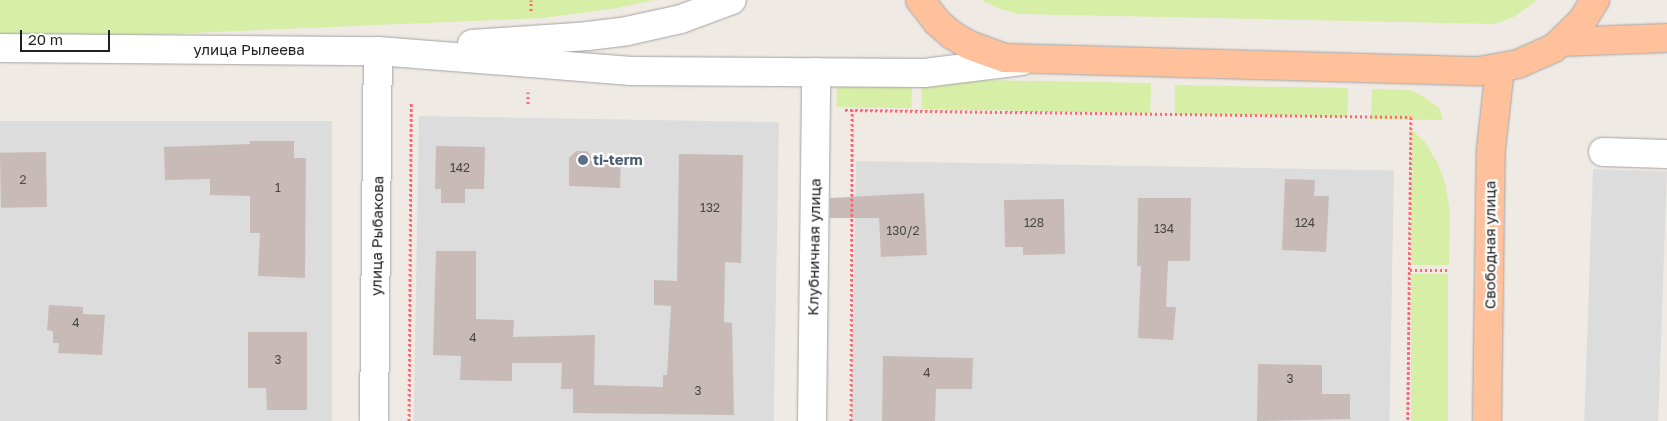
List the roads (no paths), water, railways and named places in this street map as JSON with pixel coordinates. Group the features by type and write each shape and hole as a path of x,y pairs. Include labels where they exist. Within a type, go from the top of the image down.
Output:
{"main road":[{"path":"920,0 937,22 969,45 1006,58 1461,70 1500,69 1537,58 1561,42 1582,21 1596,0"},
{"path":"1561,42 1667,38"},
{"name":"Свободная улица","path":"1487,421 1491,149 1500,69"}],"street":[{"name":"улица Рылеева","path":"378,51 588,36 648,27 687,17 732,0"},
{"name":"улица Рылеева","path":"0,48 378,51 631,72 924,73 1030,60"},
{"name":"улица Рыбакова","path":"374,421 378,51"},
{"name":"Клубничная улица","path":"812,421 816,72"},
{"path":"1603,152 1667,154"}],"place":[{"name":"ti-term","path":"583,160"}]}
